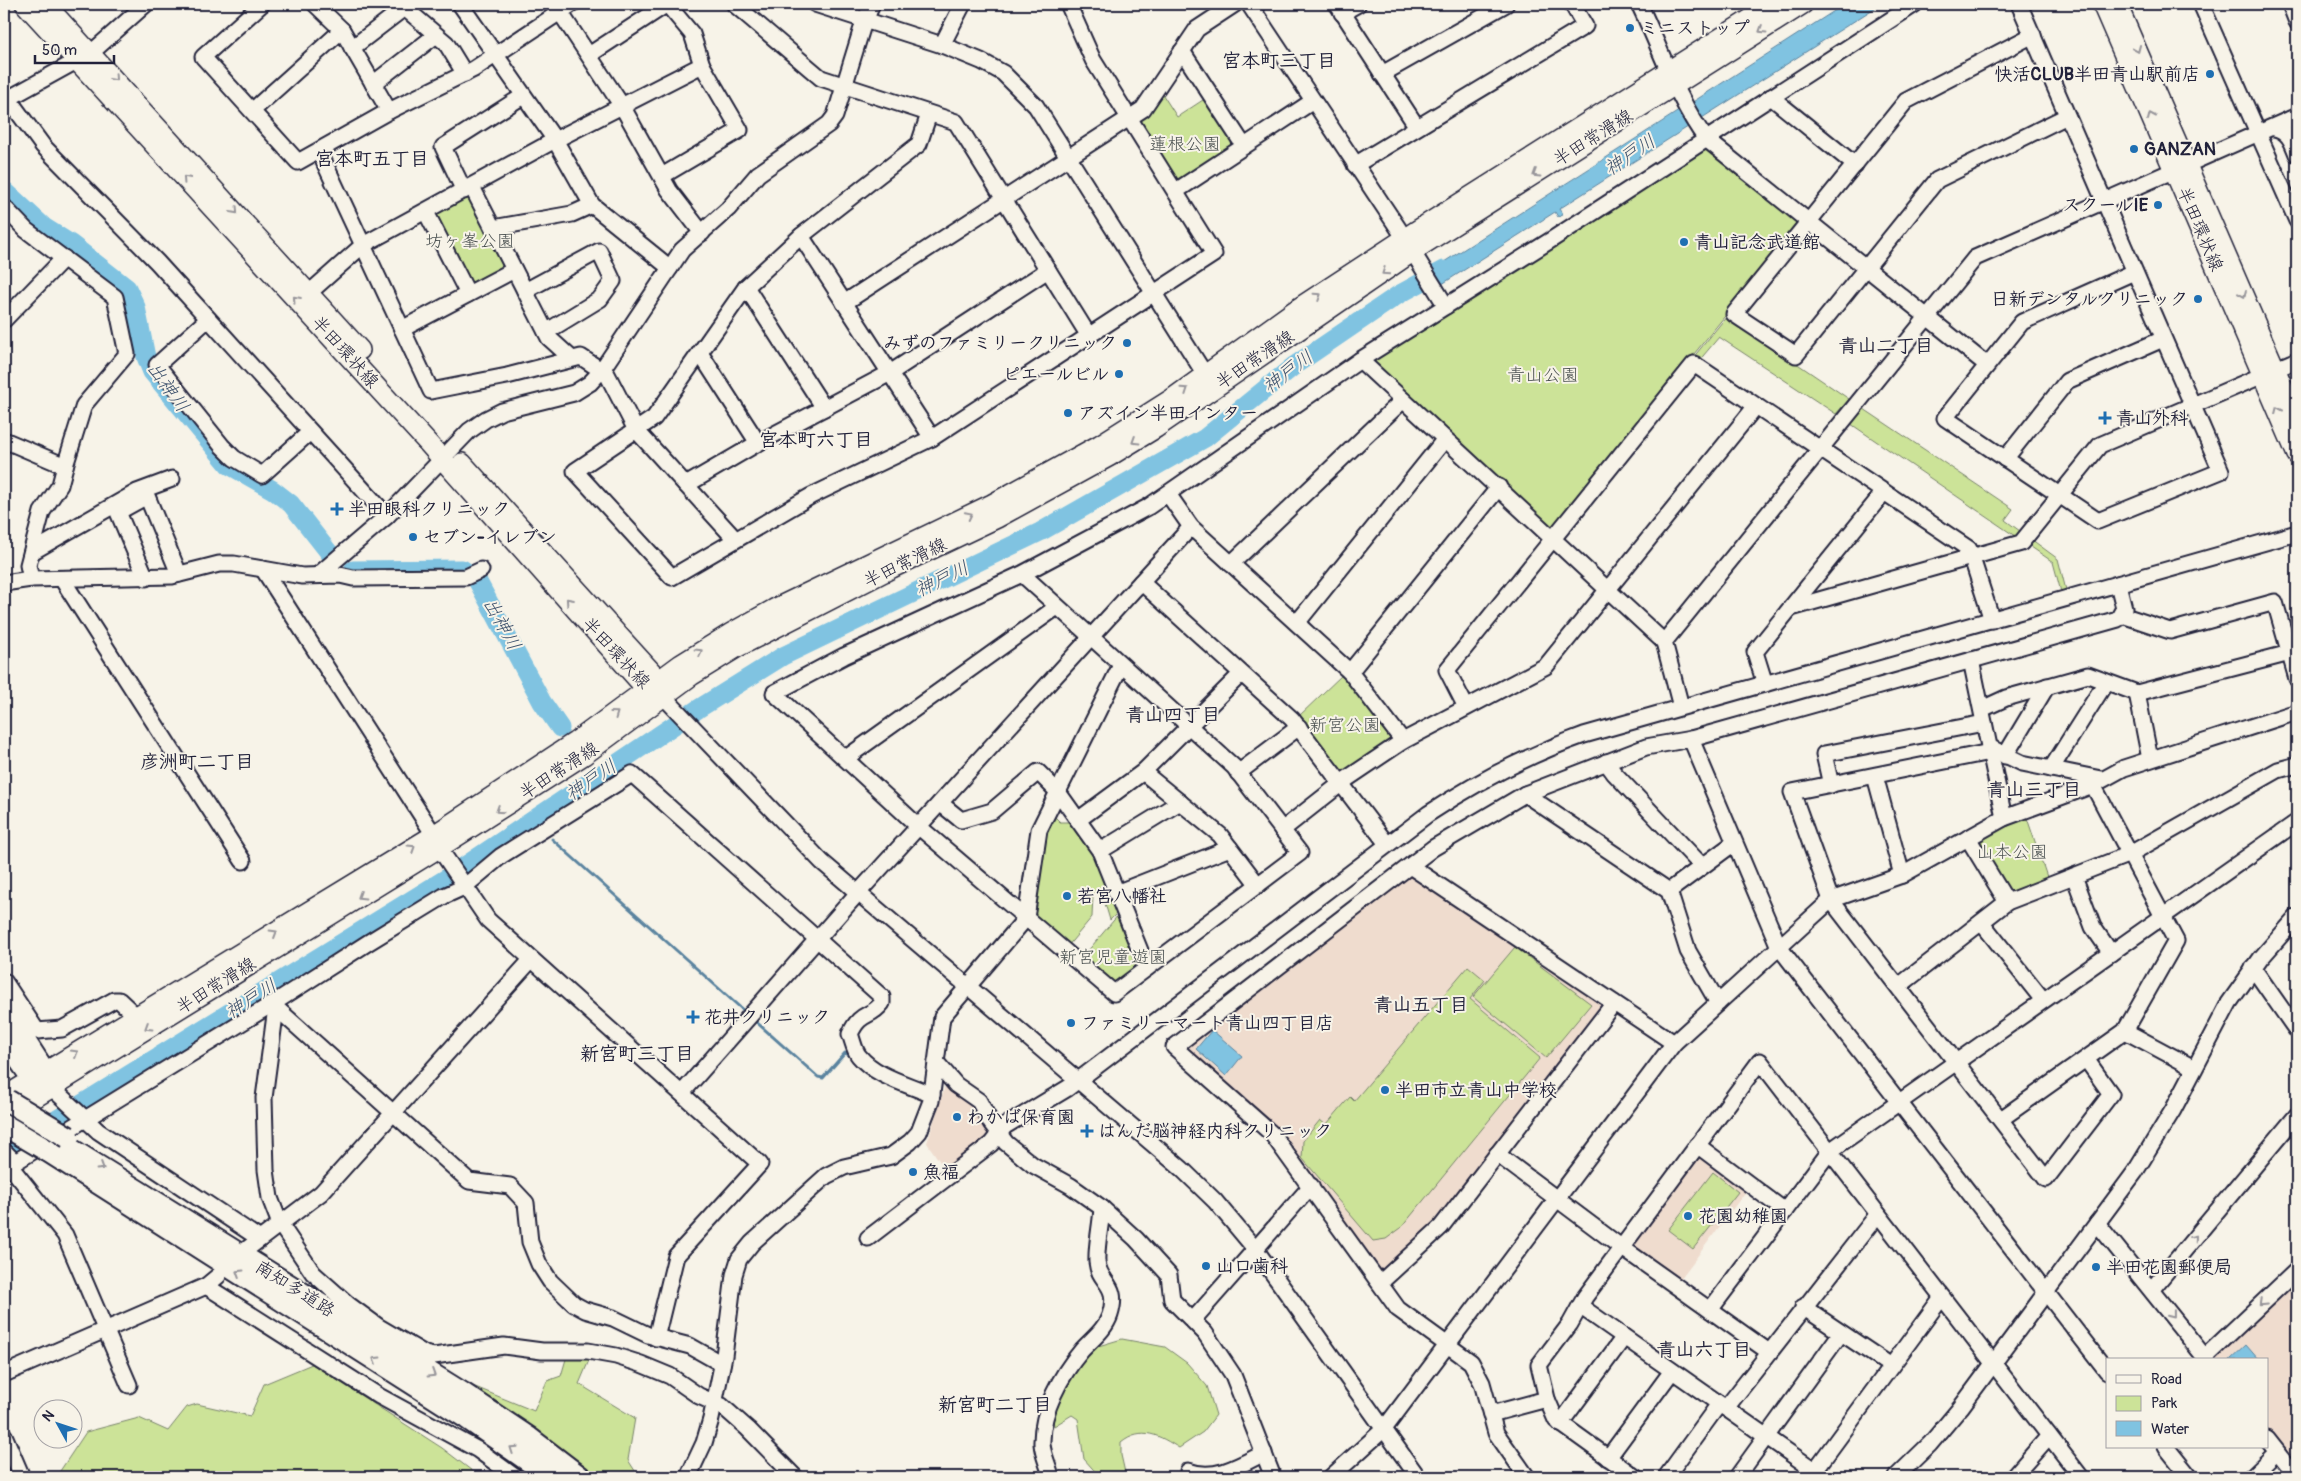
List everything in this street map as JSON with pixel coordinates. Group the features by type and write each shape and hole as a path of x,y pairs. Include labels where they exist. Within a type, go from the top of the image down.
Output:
{"highway":[{"path":"4,1009 47,1083"},
{"path":"4,1037 47,1083"},
{"path":"4,1098 58,1143"},
{"name":"南知多道路","path":"4,1109 58,1143 552,1477"},
{"name":"南知多道路","path":"4,1125 58,1143 80,1154 462,1393 529,1438 580,1477"}],"main road":[{"name":"半田環状線","path":"25,4 84,58 309,293 446,455"},
{"name":"半田環状線","path":"45,4 84,58 662,694"},
{"name":"半田常滑線","path":"1676,86 1774,4"},
{"name":"半田常滑線","path":"4,1098 47,1083 439,847 575,742 662,694 776,626 1055,488 1156,428 1294,311 1413,253 1803,4"},
{"name":"半田環状線","path":"2102,4 2181,168"},
{"name":"半田環状線","path":"2118,4 2181,168 2269,372 2297,455"},
{"name":"半田環状線","path":"2269,372 2297,419"},
{"name":"半田常滑線","path":"4,1116 136,1016 439,847"}],"street":[{"path":"146,4 84,58 5,97 43,146 157,262 387,516"},
{"path":"315,4 342,30 389,111"},
{"path":"589,55 667,4 692,34 702,65 740,130 662,176"},
{"path":"734,4 821,78 956,122 1089,336"},
{"path":"815,4 942,45 981,61 1003,73 1021,88 1036,106 1209,382"},
{"path":"318,575 387,516 469,431 486,419 502,411 574,393 590,383 601,371 682,250 728,209 758,174 830,124 872,4"},
{"path":"942,45 963,4"},
{"path":"929,114 919,144 800,236 746,287 654,418 575,470 672,577 811,496 932,438 1214,254 1093,60 1069,4"},
{"path":"844,303 1143,109 1197,29 1235,4"},
{"path":"1249,4 1413,253 1442,301"},
{"path":"1358,4 1340,8 1418,127"},
{"path":"1382,74 1506,4"},
{"path":"1355,165 1585,26 1572,4"},
{"path":"1639,4 1676,86 1703,134 1987,365"},
{"path":"1022,574 1238,773 1300,853 1114,993 918,826 774,693 844,656 1022,574 1148,508 1442,301 1703,134 1770,97 1915,4"},
{"path":"2019,4 2222,471 2098,521 1944,418 2022,322 2134,272"},
{"path":"2201,4 2297,220"},
{"path":"2290,4 2297,22"},
{"path":"256,6 203,57 298,162 389,111 465,74 566,8 589,55 622,106 662,176 702,233"},
{"path":"352,48 402,6 446,43 465,74"},
{"path":"465,6 495,56 555,140 592,205 670,268"},
{"path":"252,111 342,30"},
{"path":"373,84 436,35"},
{"path":"2032,35 1906,101 1734,314 1796,355 1937,180 2067,116"},
{"path":"1182,51 1244,146"},
{"path":"309,293 363,245 555,140 702,65"},
{"path":"523,96 443,147 493,228 549,338 571,358"},
{"path":"1770,97 1855,165"},
{"path":"1176,191 1313,101"},
{"path":"1664,642 1975,258 2274,128 2295,117"},
{"path":"2288,136 2289,124 2295,117"},
{"path":"2274,128 2281,129 2288,136 2297,154"},
{"path":"319,151 431,391 507,376 571,358 581,357 607,374 636,430 735,539"},
{"path":"493,228 572,214 592,205"},
{"path":"4,207 26,230 115,298 128,354 84,405 60,485 42,512 28,565 31,579"},
{"path":"426,212 468,294"},
{"path":"800,236 932,438"},
{"path":"525,291 599,251 613,281 600,299 546,332"},
{"path":"4,320 64,258"},
{"path":"402,329 514,270"},
{"path":"686,485 758,443 890,373 1048,270"},
{"path":"746,287 824,408"},
{"path":"208,319 157,365 222,446 234,458 262,476 310,432"},
{"path":"2005,458 2067,381 2163,338"},
{"path":"700,352 758,443"},
{"path":"1360,360 1664,642 1680,707"},
{"path":"1791,608 2021,543 2100,446 2297,360"},
{"path":"1466,707 1447,670 1694,364 1969,549 1973,556 1992,620"},
{"path":"1231,564 1403,400"},
{"path":"1282,830 1342,783 1403,741 1546,666 1756,406"},
{"path":"1297,623 1445,438"},
{"path":"4,440 65,466"},
{"path":"32,552 137,492 172,479"},
{"path":"1350,672 1499,488"},
{"path":"1765,684 1756,652 1884,492"},
{"path":"1168,494 1191,527 1350,672 1403,741"},
{"path":"146,578 118,512 147,496 179,574"},
{"path":"682,1093 918,826 1191,527"},
{"path":"868,1238 991,1144 1004,1126 1077,1080 1387,844 1457,794 1518,761 1584,735 2297,533"},
{"path":"4,584 31,579 146,578 179,574 219,564 302,576 318,575 354,578 466,577 481,570"},
{"path":"263,569 462,884 488,920 760,1164 676,1256 656,1338"},
{"path":"62,579 243,861"},
{"path":"1141,582 1299,727 1387,844"},
{"path":"1527,1477 1496,1433 1478,1372 1470,1362 1398,1309 1272,1134 1174,1047 1433,848 1524,794 1646,747 1690,738 2118,619 2122,615 2124,608 2118,584"},
{"path":"2122,615 2170,631 2275,602 2297,679"},
{"path":"846,758 1057,607"},
{"path":"1830,785 1824,754 1983,716 2006,698 2047,686 2088,675 2137,693 2290,653"},
{"path":"1971,660 1983,716 1995,752 2004,818"},
{"path":"688,1477 704,1443 722,1364 735,1268 744,1251 826,1176 844,1167 891,1156 906,1146 919,1132 924,1123 932,1094 942,1017 1026,918 1039,830 1121,665"},
{"path":"1078,820 1144,772 1241,674"},
{"path":"2051,769 2106,682"},
{"path":"1995,752 2047,686"},
{"path":"2137,693 2150,759"},
{"path":"662,694 696,732 822,862 857,894 1182,1169 1215,1201 1256,1250 1418,1477"},
{"path":"1331,1477 1384,1429 1674,1043 1831,900 1902,875 2004,818 2097,782 2124,768 2297,712"},
{"path":"1238,773 1299,727"},
{"path":"1690,738 1779,947 2106,1370"},
{"path":"2001,1118 2125,1031 2176,941 2130,854 2097,782 2022,763 1995,752 1792,792 1831,900 2001,1118 2046,1179 2111,1094 2086,1059"},
{"path":"1606,762 1614,774 1702,866"},
{"path":"1899,986 2007,902 2130,854 2278,770 2297,765"},
{"path":"940,803 960,820 992,811 1038,772 1058,792 1100,851 1147,968"},
{"path":"1144,772 1220,834 1258,885"},
{"path":"129,1385 65,1235 9,1161 86,1118 272,1004 444,896 501,856 632,774 882,997 882,1003 879,1008 856,1020 850,1034 859,1056 884,1074 932,1094"},
{"path":"1875,776 1902,875"},
{"path":"1524,794 1669,891 1688,951 1718,1003"},
{"path":"1100,851 1180,802"},
{"path":"1710,1310 1830,1151 2297,822"},
{"path":"1968,838 2007,902"},
{"path":"1669,891 1734,842"},
{"path":"1116,893 1230,848"},
{"path":"1410,866 1674,1043"},
{"path":"2074,876 2093,927 2111,953"},
{"path":"1896,1477 1936,1436 1994,1364 2140,1164 2173,1110 2229,1003 2253,968 2296,920"},
{"path":"1982,923 2043,1000"},
{"path":"247,1249 321,1193 531,960"},
{"path":"2253,968 2297,1031"},
{"path":"4,981 37,1031 62,1030 114,1000 120,1000 136,1016"},
{"path":"1380,1283 1441,1227 1614,1002"},
{"path":"272,1004 469,1181 510,1186 526,1204 530,1242 539,1264 550,1281 574,1304 580,1308 613,1318 656,1338 690,1346 722,1364"},
{"path":"272,1004 275,1015 264,1098 266,1170 270,1198 280,1224 302,1260 327,1286 379,1326 425,1354 434,1356 504,1346 542,1351 588,1351 616,1356 670,1376 699,1396 722,1406 748,1429 794,1477"},
{"path":"2125,1031 2194,1068"},
{"path":"1635,1477 1556,1420 1547,1399 1539,1365 1621,1247 1760,1061 2081,1477"},
{"path":"936,1062 956,1085 979,1101 1006,1143 1033,1165 1071,1186 1102,1208 1131,1234 1169,1274 1172,1300 1205,1333 1233,1375 1273,1477"},
{"path":"47,1083 98,1131 260,1239"},
{"path":"2152,1289 2297,1115"},
{"path":"1697,1146 1785,1211"},
{"path":"1497,1154 1621,1247 1667,1277 1769,1352"},
{"path":"1193,1320 1311,1186"},
{"path":"1051,1477 1042,1444 1044,1420 1058,1386 1081,1352 1105,1326 1113,1301 1113,1291 1097,1263 1102,1208"},
{"path":"1666,1477 1769,1352 1878,1214"},
{"path":"2097,1223 2152,1289 2205,1358"},
{"path":"2207,1358 2297,1270"},
{"path":"4,1374 206,1286 218,1276"},
{"path":"206,1286 378,1396 478,1450 515,1477"},
{"path":"1580,1306 1767,1437 1817,1475 1891,1366 1942,1297"},
{"path":"1803,1308 1891,1366"},
{"path":"1737,1477 1842,1333"},
{"path":"1560,1424 1624,1337"},
{"path":"1608,1458 1672,1371"},
{"path":"1491,1414 1547,1399"},
{"path":"4,1435 22,1477"},
{"path":"2013,1477 2049,1436"},
{"path":"2268,1440 2297,1477"},
{"path":"2167,1448 2190,1477"},
{"path":"2251,1477 2277,1452"},
{"path":"1188,1471 1201,1476 1210,1476 1236,1467 1264,1453"}],"shaded area":[{"name":"半田市立青山中学校","path":"1410,872 1605,1004 1438,1223 1379,1274 1277,1131 1183,1048"},
{"name":"わかば保育園","path":"945,1086 969,1102 988,1131 985,1138 945,1169 927,1143"},
{"name":"花園幼稚園","path":"1701,1153 1747,1190 1678,1282 1630,1249 1629,1242"},
{"path":"2297,1276 2297,1470 2268,1432 2268,1358 2214,1358 2215,1355"}],"green space":[{"name":"蓮根公園","path":"1161,92 1177,117 1206,98 1234,143 1233,146 1179,181 1175,180 1138,122"},
{"name":"青山公園","path":"1708,148 1799,221 1799,225 1554,526 1550,527 1372,360 1703,149"},
{"name":"坊ヶ峯公園","path":"467,196 472,197 506,265 471,286 434,217 436,213"},
{"path":"1727,316 1849,399 1836,414 1719,337 1698,362 1692,359"},
{"path":"1864,409 2013,509 2005,520 2058,559 2066,590 2061,592 2053,562 1851,424"},
{"name":"新宮公園","path":"1343,674 1392,736 1391,742 1347,772 1342,772 1299,716"},
{"path":"1053,815 1060,822 1073,822 1093,852 1117,913 1110,920 1101,890 1097,889 1093,894 1092,917 1067,947 1033,920 1044,832"},
{"name":"山本公園","path":"2026,815 2048,880 2012,895 2007,892 1977,843 1978,837"},
{"name":"新宮児童遊園","path":"1119,914 1140,964 1117,986 1081,959"},
{"path":"1515,947 1591,1004 1546,1058 1473,997"},
{"path":"1468,966 1485,980 1470,999 1540,1058 1401,1228 1386,1239 1373,1241 1302,1158 1303,1141 1320,1120 1326,1125 1350,1097 1354,1101"},
{"path":"1713,1172 1738,1192 1693,1249 1668,1230"},
{"path":"1122,1339 1165,1347 1187,1363 1207,1386 1216,1415 1203,1432 1179,1448 1151,1434 1136,1434 1129,1437 1121,1442 1121,1455 1126,1477 1100,1477 1084,1459 1078,1419 1072,1415 1054,1426 1052,1413 1062,1391 1086,1353 1095,1347"},
{"path":"590,1358 579,1384 635,1418 628,1460 639,1477 596,1477 463,1382 534,1411 547,1381 561,1376 566,1359"},
{"path":"312,1364 442,1448 480,1477 56,1477 75,1448 82,1448 82,1438 86,1432 139,1418 168,1431 187,1407 197,1404 250,1416 264,1384"}],"water":[{"path":"1845,4 1881,4 1559,209 1563,215 1558,217 1555,212 1439,286 1430,271"},
{"path":"1212,1030 1242,1056 1226,1076 1196,1049"},
{"path":"2246,1345 2257,1358 2232,1358"}],"waterway":[{"name":"出神川","path":"4,190 44,227 71,244 127,288 136,307 146,357 152,372 229,465 273,490 291,504 331,555"},
{"name":"神戸川","path":"4,1152 450,876 698,709 783,656 1040,532 1205,438 1295,365 1398,295 1444,270"},
{"name":"出神川","path":"353,570 462,569 477,580 542,702 560,728"},
{"path":"552,839 744,1011"},
{"path":"754,1020 818,1077 823,1078 845,1053 850,1055"}],"place":[{"name":"ミニストップ","path":"1630,28"},
{"name":"快活CLUB半田青山駅前店","path":"2210,74"},
{"name":"GANZAN","path":"2134,149"},
{"name":"スクールIE","path":"2158,205"},
{"name":"青山記念武道館","path":"1684,242"},
{"name":"日新デンタルクリニック","path":"2198,299"},
{"name":"みずのファミリークリニック","path":"1127,343"},
{"name":"ピエールビル","path":"1119,374"},
{"name":"アズイン半田インター","path":"1068,413"},
{"name":"青山外科","path":"2105,418"},
{"name":"半田眼科クリニック","path":"337,509"},
{"name":"セブン-イレブン","path":"413,537"},
{"name":"若宮八幡社","path":"1067,896"},
{"name":"花井クリニック","path":"693,1017"},
{"name":"ファミリーマート青山四丁目店","path":"1071,1023"},
{"name":"半田市立青山中学校","path":"1385,1090"},
{"name":"わかば保育園","path":"957,1117"},
{"name":"はんだ脳神経内科クリニック","path":"1087,1131"},
{"name":"魚福","path":"913,1172"},
{"name":"花園幼稚園","path":"1688,1216"},
{"name":"山口歯科","path":"1206,1266"},
{"name":"半田花園郵便局","path":"2096,1267"}],"district":[{"name":"宮本町三丁目","path":"1279,61"},
{"name":"宮本町五丁目","path":"372,159"},
{"name":"青山二丁目","path":"1886,346"},
{"name":"宮本町六丁目","path":"816,440"},
{"name":"青山四丁目","path":"1173,715"},
{"name":"彦洲町二丁目","path":"197,762"},
{"name":"青山三丁目","path":"2034,790"},
{"name":"青山五丁目","path":"1421,1005"},
{"name":"新宮町三丁目","path":"637,1054"},
{"name":"青山六丁目","path":"1704,1350"},
{"name":"新宮町二丁目","path":"995,1405"}]}
